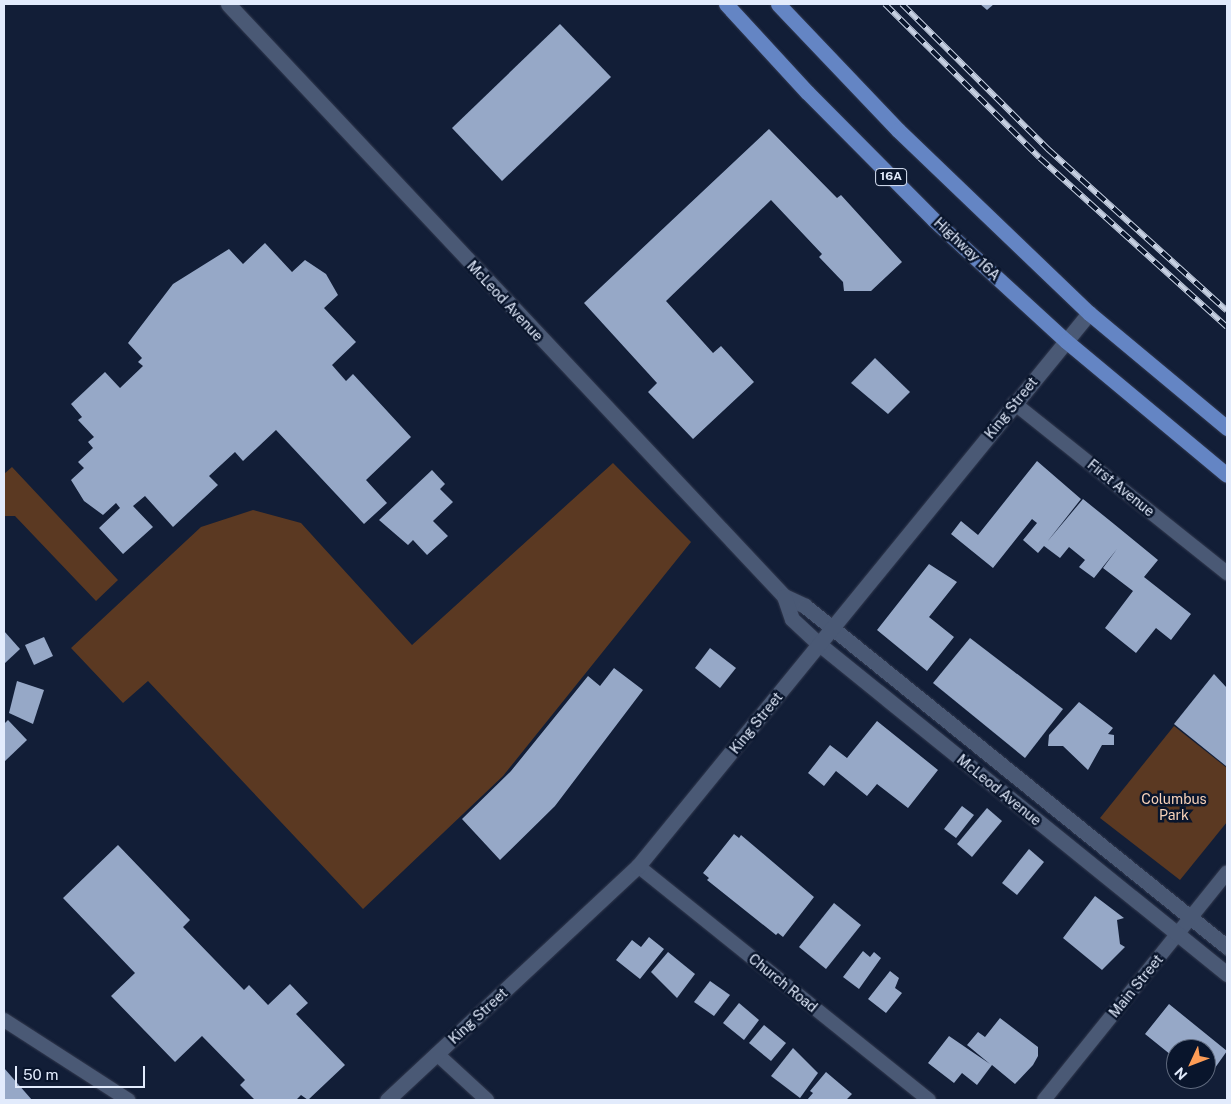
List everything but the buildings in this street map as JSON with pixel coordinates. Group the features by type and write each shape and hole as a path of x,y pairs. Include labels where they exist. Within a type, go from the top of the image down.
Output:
{"main road":[{"name":"Highway 16A","path":"726,4 869,156 1066,341 1227,475"},
{"name":"16A","path":"778,4 898,130 1089,313 1227,428"}],"street":[{"name":"McLeod Avenue","path":"228,4 784,596 805,606 1227,947"},
{"name":"King Street","path":"387,1100 638,866 1089,313"},
{"name":"First Avenue","path":"1014,403 1227,573"},
{"name":"McLeod Avenue","path":"784,596 792,619 819,644 1227,974"},
{"name":"Church Road","path":"638,866 929,1100"},
{"name":"Main Street","path":"1044,1100 1227,872"},
{"path":"4,1020 128,1100"},
{"path":"437,1054 487,1100"}],"green space":[{"path":"613,463 691,542 503,776 363,909 148,681 123,703 71,648 201,527 253,510 301,523 412,645"},
{"path":"12,467 118,580 96,601 15,516 4,516 4,474"},
{"name":"Columbus Park","path":"1174,726 1227,768 1227,822 1180,880 1100,818"}],"railway":[{"path":"885,4 1040,158 1227,327"},
{"path":"902,4 1048,149 1227,311"}]}
